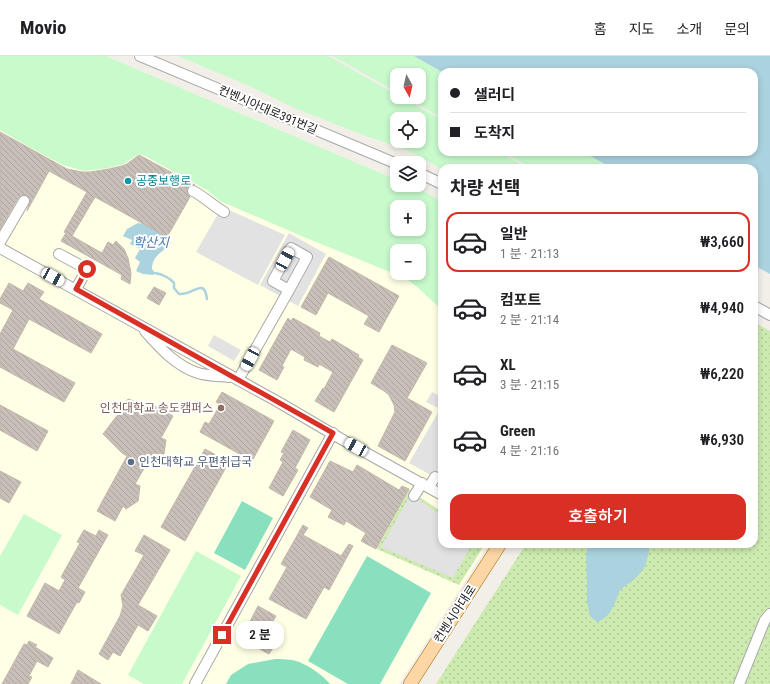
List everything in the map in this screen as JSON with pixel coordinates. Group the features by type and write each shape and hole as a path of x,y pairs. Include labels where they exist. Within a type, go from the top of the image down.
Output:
{"main road":[{"name":"컨벤시아대로","path":"410,684 497,548"},
{"name":"컨벤시아대로","path":"420,684 507,548"}],"street":[{"name":"컨벤시아대로391번길","path":"140,56 390,161"},
{"path":"426,176 438,182"},
{"path":"193,191 224,212"},
{"path":"0,242 24,201"},
{"path":"0,248 139,324 438,493"},
{"path":"59,254 87,269 76,289"},
{"path":"237,379 289,290"},
{"path":"758,308 770,315"},
{"path":"139,324 172,359 199,373 237,379"},
{"path":"195,684 333,433"},
{"path":"414,496 435,477"},
{"path":"739,684 765,620 770,614"},
{"path":"204,668 205,684"}],"shaded area":[{"name":"인천대학교 송도캠퍼스","path":"0,56 106,56 390,177 390,192 424,192 438,200 438,548 486,548 399,684 0,684"},
{"path":"222,207 285,235 258,285 196,252"},
{"path":"289,233 326,254 298,306 260,285"},
{"path":"214,335 241,350 234,361 208,346"},
{"path":"432,392 438,395 438,408 426,402"},
{"path":"438,412 438,479 409,463"},
{"path":"411,494 438,513 438,548 470,548 453,578 381,547"}],"green space":[{"path":"0,56 106,56 390,177 390,192 424,192 429,194 438,200 438,306 408,280 426,280 426,244 390,244 390,272 220,201 207,190 139,154 124,164 109,168 84,171 63,165 0,130"},
{"path":"178,56 328,56 390,91 390,104 413,104 438,118 438,156 506,156 521,164 438,164 438,167 426,160 426,156 418,156 401,148 426,148 426,112 390,112 390,144 297,109 247,85"},
{"path":"333,56 414,56 438,70 438,116 418,104 426,104 426,68 390,68 390,88"},
{"path":"510,156 590,156 605,164 524,164"},
{"path":"758,324 770,331 770,684 436,684 523,548 758,548"},
{"path":"409,490 438,509 438,548 482,548 459,585 377,549"},
{"path":"242,501 273,518 245,570 214,553"},
{"path":"24,514 62,535 18,615 0,605 0,556"},
{"path":"196,551 241,576 182,684 144,684 128,675"},
{"path":"367,556 431,593 380,684 348,684 308,661"},
{"path":"275,659 292,660 302,663 318,673 330,684 226,684 231,675 248,664"}],"water":[{"path":"414,56 770,56 770,274 758,267 758,164 605,164 590,156 758,156 758,68 438,68 438,70"},
{"name":"학산지","path":"138,223 152,226 161,230 171,240 170,245 158,255 154,261 152,269 155,273 153,275 143,274 136,271 140,262 135,258 140,249 130,244 132,240 123,236 127,229"},
{"path":"587,548 649,548 644,568 620,590 610,613 597,622 590,616 587,602 586,558"}],"building":[{"name":"공중보행로","path":"0,132 67,169 90,172 109,169 127,164 139,155 195,185 190,185 187,188 187,194 190,197 167,237 95,197 72,236 102,253 108,242 113,245 116,241 124,249 128,258 131,273 130,284 121,279 122,275 61,241 66,233 64,232 87,192 49,171 27,211 30,198 27,195 21,195 0,229"},
{"path":"329,257 399,296 379,332 364,324 369,316 328,293 316,315 301,307"},
{"path":"9,283 23,291 28,283 44,292 39,299 102,334 91,353 29,319 13,349 75,383 64,402 0,367 0,334 13,310 0,303 0,299"},
{"path":"154,287 166,293 159,305 147,298"},
{"path":"288,318 291,321 293,318 320,333 319,336 330,342 332,339 359,355 358,357 363,360 334,412 315,401 323,388 324,389 333,372 319,364 318,367 304,360 305,357 291,349 282,366 284,367 277,380 259,370"},
{"path":"392,345 427,363 407,398 432,412 405,461 378,446 395,412 394,405 389,395 371,383"},
{"path":"222,392 274,421 252,461 200,432 205,422 209,424 216,412 220,404 216,402"},
{"path":"128,399 154,408 155,406 173,416 161,438 166,440 164,454 153,453 135,484 140,486 138,501 126,509 123,506 115,521 97,511 127,456 103,434 119,413 119,407 123,407"},
{"path":"0,405 48,431 37,451 0,430"},
{"path":"293,430 310,440 295,468 298,470 283,496 269,488 283,462 280,460 284,453 281,452"},
{"path":"205,449 229,462 185,541 161,527"},
{"path":"330,461 353,472 357,465 399,490 402,486 409,489 376,549 361,541 366,533 346,521 344,525 328,517 332,510 310,497"},
{"path":"0,471 21,482 9,503 0,498"},
{"path":"303,525 308,528 303,535 341,556 349,544 353,546 329,590 324,587 306,619 269,599 287,567 281,564"},
{"path":"84,530 96,536 99,530 108,535 78,588 85,592 79,603 77,602 59,634 27,616 45,583 59,591 65,580 61,577 80,543 77,542"},
{"path":"144,535 170,550 138,605 157,616 148,631 138,625 120,656 113,652 108,660 99,654 120,616 123,606 121,595 144,555 135,551"},
{"path":"258,606 276,616 264,637 276,643 269,654 241,639"},
{"path":"29,641 37,645 35,647 53,658 48,667 37,661 29,676 32,677 28,684 2,684 24,644 27,645"},
{"path":"78,670 101,684 71,684"}],"waterway":[{"path":"155,273 166,276 172,281 174,283 174,288 179,294 184,294 201,288 206,292 207,299"}],"place":[{"name":"공중보행로","path":"128,181"},
{"name":"인천대학교 송도캠퍼스","path":"221,408"},
{"name":"인천대학교 우편취급국","path":"131,462"}],"route":[{"path":"87,269 76,289 333,433 222,635"}]}
